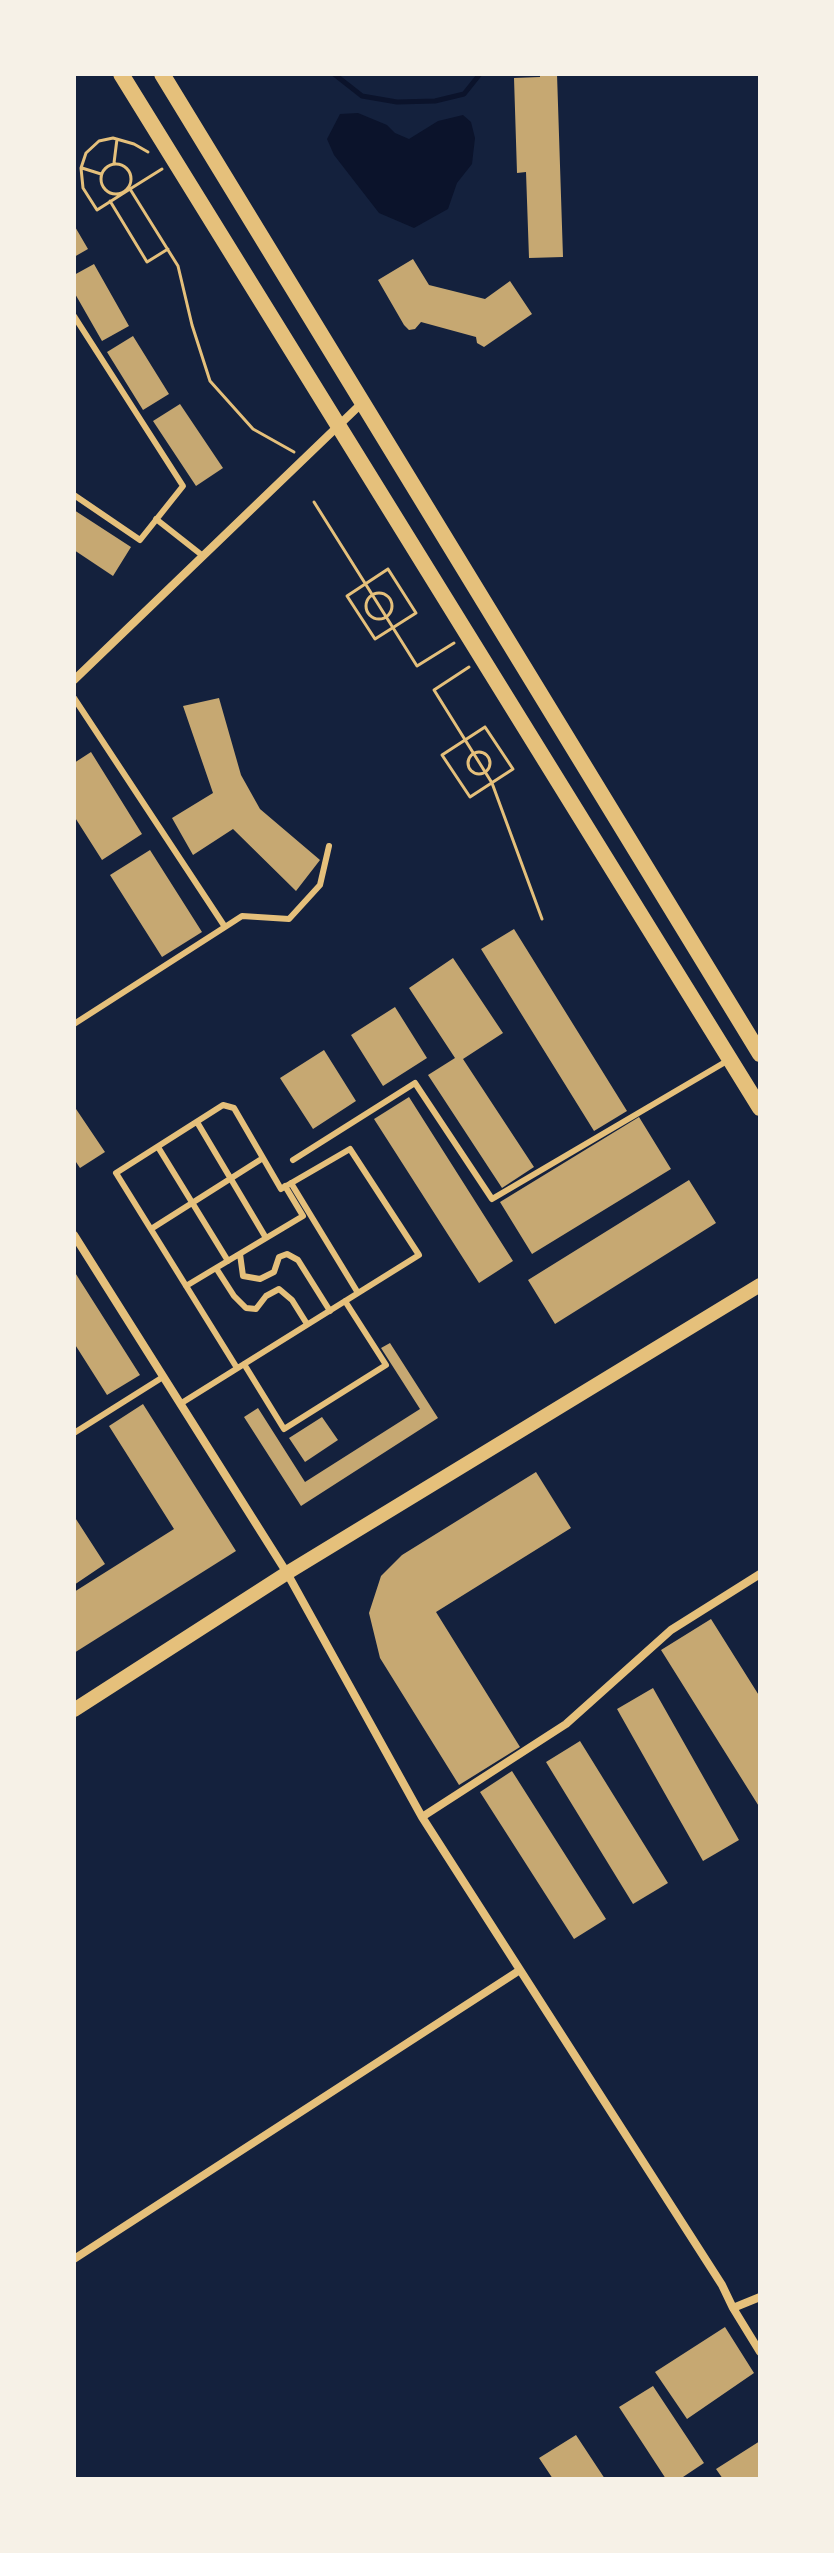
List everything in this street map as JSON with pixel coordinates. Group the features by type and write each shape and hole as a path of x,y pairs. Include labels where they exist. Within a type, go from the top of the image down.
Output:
{"main road":[{"path":"121,74 760,1108"},
{"path":"162,74 760,1054"}],"street":[{"path":"74,680 362,402"},
{"path":"74,1235 287,1573 422,1817 722,2285 760,2352"},
{"path":"74,1710 287,1573 760,1285"},
{"path":"422,1817 566,1724 671,1630 760,1574"},
{"path":"74,2259 520,1970"},
{"path":"733,2308 760,2297"}],"lane":[{"path":"74,316 183,486 140,540 74,495"},
{"path":"156,519 203,556"},
{"path":"74,698 225,927"},
{"path":"74,1024 242,916 289,919 320,885 329,846"},
{"path":"293,1160 415,1083 492,1199 730,1059"},
{"path":"180,1404 240,1366 307,1324 419,1255 350,1149 281,1189 234,1108 223,1105 116,1173 186,1286 240,1366 284,1429 386,1365 345,1301"},
{"path":"197,1122 266,1238"},
{"path":"158,1147 228,1261"},
{"path":"151,1229 263,1158"},
{"path":"186,1286 303,1216 288,1184"},
{"path":"288,1184 358,1293"},
{"path":"240,1254 243,1276 260,1279 274,1272 279,1257 287,1254 298,1260 330,1311"},
{"path":"216,1268 246,1308 256,1309 266,1296 279,1289 292,1300 307,1324"},
{"path":"74,1433 163,1377"}],"path":[{"path":"114,163 117,139"},
{"path":"156,156 117,139 99,141 86,153 81,168 83,188 97,210 163,168"},
{"path":"114,163 127,168 131,177 129,186 122,193 107,191 101,183 101,174 104,168 114,163"},
{"path":"81,168 101,174"},
{"path":"130,189 178,266 210,381 253,429 304,458"},
{"path":"110,201 147,262 168,249"},
{"path":"314,502 417,666 467,634"},
{"path":"388,569 416,613 393,627 375,639 347,596 388,569"},
{"path":"381,593 391,601 392,610 386,617 378,619 368,612 367,601 372,594 381,593"},
{"path":"483,659 434,690 492,783 542,919"},
{"path":"485,727 513,769 492,783 470,797 442,755 485,727"},
{"path":"474,753 488,755 490,766 486,772 479,774 469,769 468,762 474,753"}],"water":[{"path":"358,113 387,125 395,133 409,139 438,121 463,115 471,122 475,138 472,164 457,183 448,209 414,228 379,213 334,155 327,139 340,114"}],"building":[{"path":"540,74 557,74 563,257 529,258 526,172 517,173 514,78 540,77"},
{"path":"74,225 88,249 74,257"},
{"path":"413,259 429,285 485,299 510,281 532,314 484,347 477,343 476,337 421,322 415,329 409,330 378,280"},
{"path":"94,264 129,326 102,341 74,292 74,275"},
{"path":"133,336 169,394 143,410 107,352"},
{"path":"180,404 223,468 196,486 153,421"},
{"path":"74,510 131,547 113,576 74,550"},
{"path":"219,698 241,775 260,809 320,860 296,891 233,829 193,855 172,818 213,793 183,706"},
{"path":"91,752 142,834 102,860 74,816 74,763"},
{"path":"150,850 202,932 162,957 110,875"},
{"path":"514,929 627,1111 594,1131 481,949"},
{"path":"453,958 503,1033 463,1059 534,1167 502,1188 428,1075 455,1058 409,988"},
{"path":"395,1007 427,1058 383,1086 351,1035"},
{"path":"324,1050 356,1101 313,1129 280,1078"},
{"path":"409,1097 513,1261 479,1283 374,1119"},
{"path":"74,1106 105,1152 80,1168 74,1159"},
{"path":"639,1117 671,1169 532,1254 500,1202"},
{"path":"689,1180 716,1223 555,1324 528,1280"},
{"path":"74,1271 140,1375 107,1395 74,1343"},
{"path":"390,1343 438,1418 301,1506 244,1417 258,1408 305,1482 420,1409 381,1348"},
{"path":"143,1404 236,1551 74,1653 74,1592 174,1529 109,1426"},
{"path":"322,1417 338,1440 305,1462 289,1438"},
{"path":"536,1472 571,1528 436,1612 520,1747 459,1785 380,1658 369,1613 381,1576 402,1555"},
{"path":"74,1516 105,1564 74,1585"},
{"path":"711,1619 760,1697 760,1808 661,1650"},
{"path":"653,1688 739,1840 703,1861 617,1709"},
{"path":"580,1741 668,1883 633,1904 546,1762"},
{"path":"512,1771 606,1919 574,1939 480,1792"},
{"path":"725,2327 754,2373 687,2419 655,2372"},
{"path":"653,2386 704,2463 680,2479 666,2479 619,2407"},
{"path":"576,2435 605,2479 553,2479 539,2458"},
{"path":"760,2441 760,2479 723,2479 716,2469"}],"waterway":[{"path":"334,74 362,96 397,102 435,101 464,94 480,74"}]}
